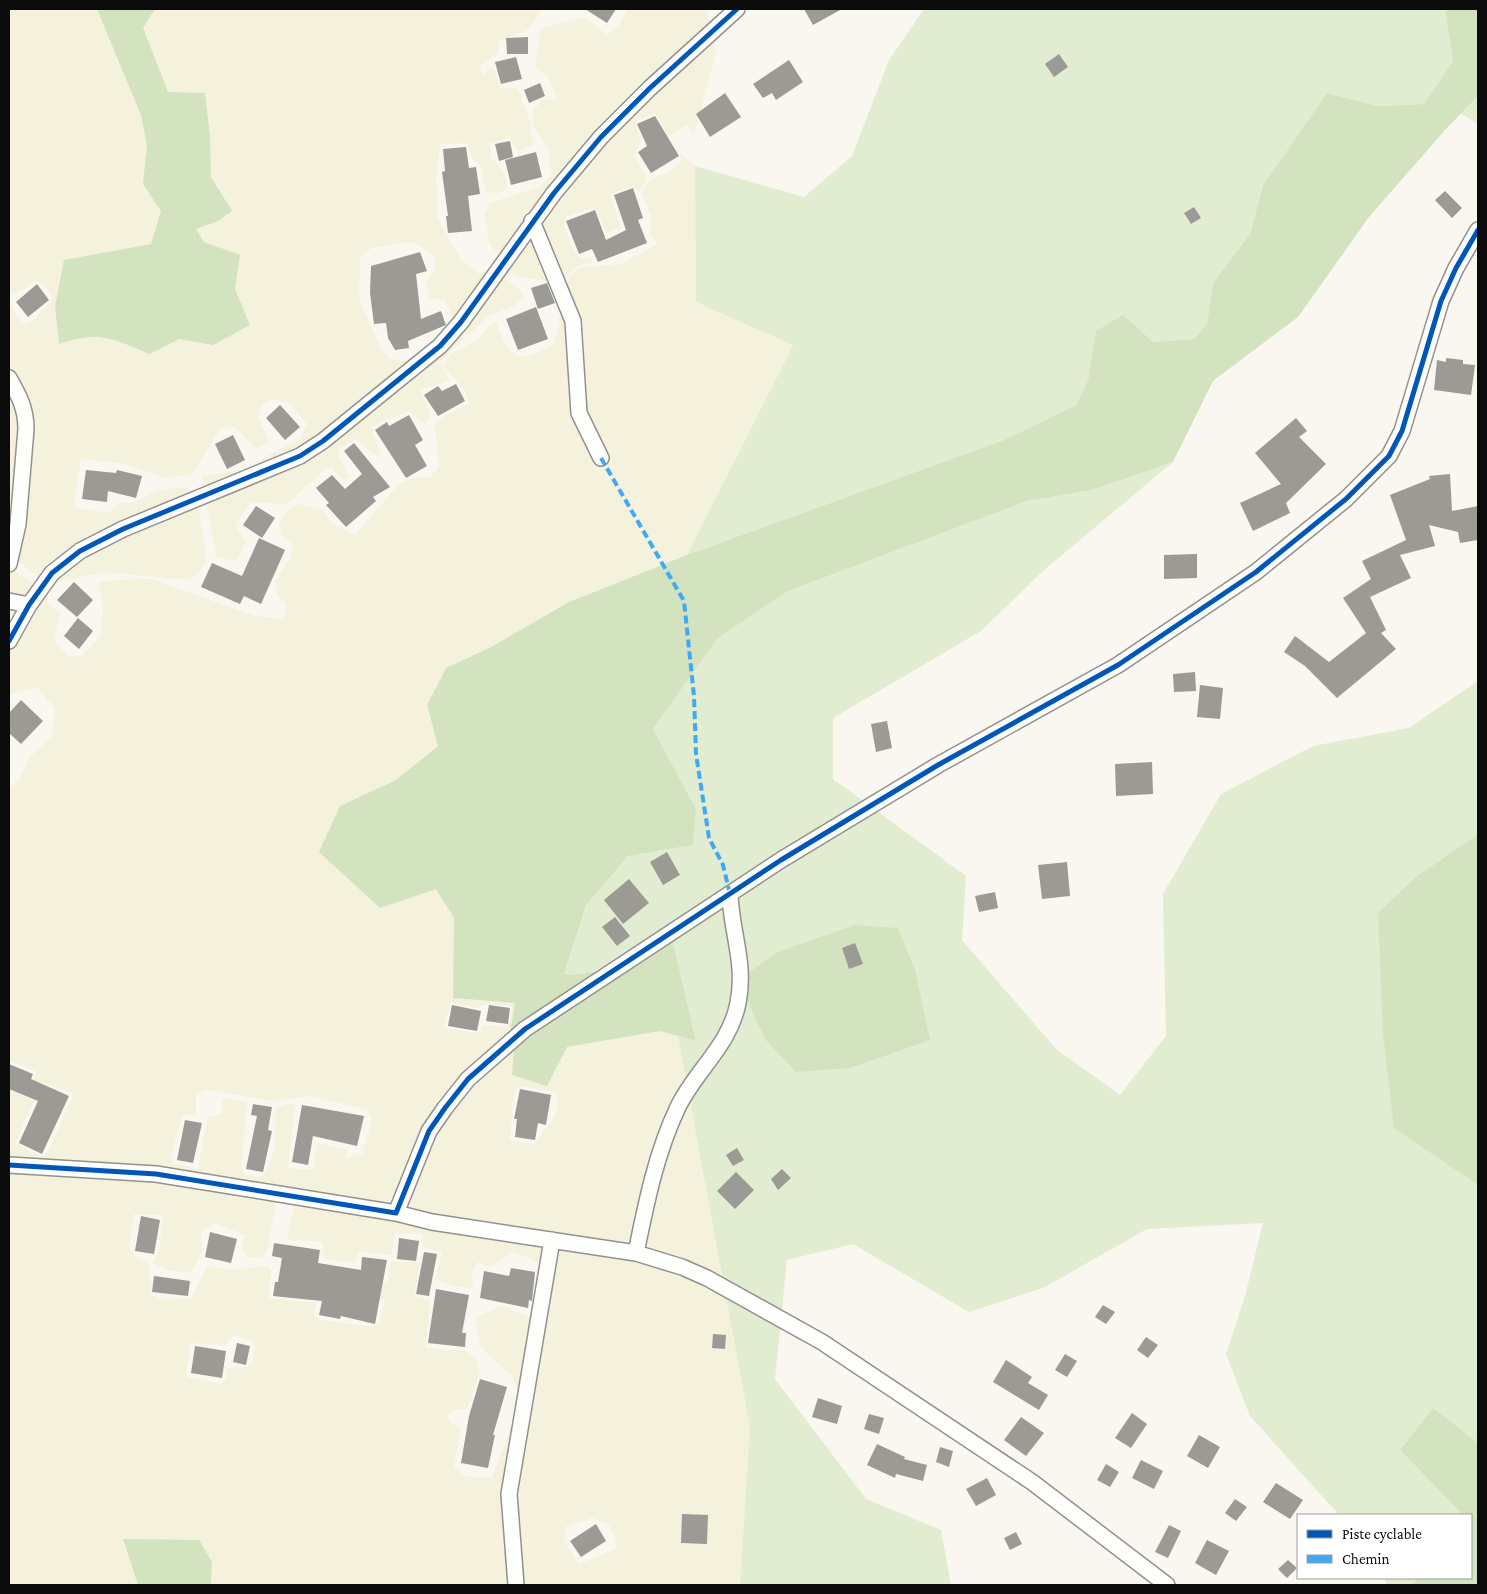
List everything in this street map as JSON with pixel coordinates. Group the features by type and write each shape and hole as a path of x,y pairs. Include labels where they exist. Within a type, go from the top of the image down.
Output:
{"street":[{"path":"9,641 30,604 52,572 80,551 123,529 300,456 323,441 446,340 532,221 600,137 622,114 737,9"},
{"path":"532,221 573,321 579,413 601,458"},
{"path":"396,1212 429,1131 468,1079 493,1055 525,1029 730,894 938,764 1118,665 1256,572 1346,499 1389,456 1402,431 1441,302 1456,268 1478,230"},
{"path":"9,378 22,400 26,414 26,429 18,524 9,564"},
{"path":"9,601 30,604"},
{"path":"636,1253 650,1184 678,1106 729,1032 738,1002 740,958 730,915 730,894"},
{"path":"9,1165 156,1174 396,1212 432,1222 636,1253 682,1267 707,1278 822,1342 1032,1482 1167,1585"},
{"path":"516,1585 509,1494 552,1240"}],"shaded area":[{"path":"9,9 543,9 528,30 500,40 498,54 479,66 483,75 491,68 496,71 500,89 517,88 530,121 533,145 518,151 509,137 490,143 491,157 504,173 507,187 501,192 486,193 481,167 471,156 468,143 440,144 436,177 438,219 461,260 479,274 491,269 515,285 524,296 514,306 488,316 468,336 457,326 444,299 430,298 426,284 434,272 436,258 425,249 412,242 399,243 371,248 360,257 359,299 381,349 390,359 403,361 440,343 453,329 465,339 440,362 450,380 421,390 430,415 426,425 408,411 371,427 381,455 374,455 356,439 340,448 338,455 349,478 342,479 332,468 325,469 287,504 251,502 235,525 246,542 236,561 216,557 202,477 242,470 301,438 307,424 289,403 274,399 262,404 258,417 270,443 255,448 235,427 220,428 192,475 163,477 123,463 81,459 73,507 109,513 119,503 133,503 156,491 184,487 196,493 207,561 199,573 188,580 103,572 48,584 15,559 9,536 9,299 14,311 24,324 32,321 52,301 51,294 42,283 35,281 17,293 9,292"},
{"path":"628,9 707,9 716,52 694,136 687,125 669,136 680,154 695,166 696,302 793,344 687,555 569,602 491,647 446,668 427,705 438,745 396,780 340,806 436,889 454,918 453,998 515,1003 510,1032 567,1047 660,1031 678,1036 750,1427 740,1585 211,1585 212,1562 123,1539 138,1585 9,1585 9,1090 34,1101 15,1143 43,1157 48,1152 74,1094 43,1082 37,1097 28,1094 37,1072 9,1060 9,788 19,780 31,756 52,737 55,708 37,687 9,694 9,567 46,592 48,605 60,612 54,639 68,657 81,656 100,637 103,610 99,583 112,580 151,579 255,616 283,619 287,605 277,594 276,581 291,557 293,544 282,536 279,522 287,511 298,504 324,510 331,523 355,535 397,486 409,479 430,477 439,467 435,426 444,415 470,404 464,390 443,365 452,353 477,340 495,321 506,346 516,356 530,356 554,345 569,277 579,268 621,264 657,244 649,232 652,218 642,193 648,181 673,170 682,159 655,113 636,121 640,141 635,157 647,178 639,192 632,186 610,195 621,228 606,233 595,207 565,217 564,227 575,252 579,258 592,258 592,262 575,267 563,283 514,276 489,242 484,215 490,203 541,186 551,175 548,148 533,125 533,111 542,100 557,100 548,75 535,69 541,28 584,17 607,35 618,26","holes":["451,1002 478,1008 488,1003 512,1006 509,1025 506,1027 483,1025 478,1033 444,1028","519,1086 557,1092 557,1108 552,1121 534,1145 510,1140 514,1092","206,1089 272,1101 309,1096 367,1109 372,1120 362,1154 345,1159 348,1150 317,1143 313,1170 288,1168 295,1103 276,1108 275,1147 268,1168 262,1177 246,1175 241,1167 247,1102 222,1098 222,1114 208,1117 198,1168 173,1164 171,1155 183,1114 196,1116 196,1095","276,1201 295,1202 287,1239 323,1242 324,1259 355,1263 358,1251 391,1255 395,1233 423,1234 422,1246 442,1253 435,1280 457,1287 474,1288 471,1274 478,1262 491,1267 513,1252 541,1263 539,1314 526,1316 501,1306 475,1318 481,1347 512,1376 521,1402 492,1478 465,1476 454,1467 461,1428 450,1422 448,1415 453,1410 467,1409 480,1373 476,1359 467,1351 425,1348 430,1300 414,1296 420,1262 391,1262 387,1284 356,1280 353,1293 385,1299 380,1323 374,1327 320,1320 315,1316 316,1303 269,1298 271,1271 267,1266 234,1270 207,1267 191,1298 165,1300 151,1295 149,1262 136,1258 129,1247 134,1214 163,1215 159,1253 152,1263 172,1271 190,1272 195,1267 202,1251 201,1231 215,1223 245,1235 241,1247 248,1258 262,1257 267,1251","233,1335 253,1341 255,1348 252,1362 247,1367 227,1368 226,1381 220,1384 186,1377 190,1343 225,1345","592,1518 608,1524 615,1536 616,1549 579,1564 564,1541 565,1527"]}],"green space":[{"path":"97,9 155,9 143,28 168,92 205,93 210,136 211,177 232,211 218,221 196,229 204,242 240,255 235,289 250,325 213,345 179,339 150,354 106,338 85,338 59,344 55,306 64,260 151,244 161,211 143,184 147,146 141,115"},
{"path":"924,9 1445,9 1453,61 1424,104 1378,106 1327,93 1263,185 1250,234 1213,283 1207,325 1194,339 1153,342 1096,331 1088,380 1076,405 1004,440 687,555 793,345 696,302 695,166 804,197 852,156 889,60"},
{"path":"1445,9 1478,9 1478,96 1445,130 1369,217 1298,317 1213,381 1173,462 1092,490 1027,501 786,592 717,639 653,729 696,809 693,845 628,856 586,905 564,974 591,972 605,968 672,938 696,1041 660,1031 567,1047 547,1086 512,1075 514,1047 510,1032 515,1003 453,998 454,918 436,889 380,908 319,852 340,806 396,780 438,746 427,705 446,668 491,647 569,602 687,555 1004,440 1076,405 1088,380 1096,331 1123,315 1153,342 1194,339 1207,324 1213,283 1250,234 1263,185 1327,93 1378,106 1424,104 1453,61"},
{"path":"1478,96 1478,124 1461,114"},
{"path":"1173,462 1044,570 981,631 833,718 833,779 966,876 962,940 1056,1049 1120,1095 1166,1036 1163,894 1221,794 1313,746 1409,728 1478,681 1478,834 1417,876 1466,1177 1478,1185 1478,1443 1433,1409 1400,1450 1462,1514 1338,1514 1250,1416 1226,1354 1245,1296 1263,1223 1147,1229 1045,1287 969,1312 853,1244 787,1260 775,1379 866,1499 941,1530 951,1585 740,1585 750,1427 678,1036 696,1041 672,938 584,975 564,974 586,905 628,856 693,845 696,809 653,729 717,639 786,592 1027,501 1092,490"},
{"path":"1478,834 1478,1185 1394,1128 1383,1033 1378,913 1417,876"},
{"path":"854,925 898,928 915,970 930,1040 850,1068 796,1072 765,1039 738,980 776,953"},
{"path":"1433,1408 1478,1443 1478,1585 1412,1585 1418,1579 1472,1579 1472,1514 1462,1514 1400,1450"},
{"path":"123,1539 199,1540 212,1562 211,1585 138,1585"},
{"path":"1385,1579 1418,1579 1412,1585 1386,1585"}],"building":[{"path":"585,9 616,9 607,23"},
{"path":"804,9 842,9 813,25"},
{"path":"528,37 528,54 507,54 506,38"},
{"path":"1059,54 1068,67 1054,77 1045,64"},
{"path":"516,57 522,79 501,84 495,62"},
{"path":"789,60 803,82 776,100 772,93 763,98 753,84"},
{"path":"540,83 545,96 529,103 524,90"},
{"path":"725,93 741,117 710,137 696,114"},
{"path":"655,116 679,156 651,173 638,152 647,146 637,124"},
{"path":"510,141 513,157 499,161 495,144"},
{"path":"466,147 469,168 476,167 480,194 468,196 472,231 448,233 446,216 448,216 442,172 445,171 443,149"},
{"path":"536,152 542,177 511,185 505,160"},
{"path":"633,188 643,218 638,220 647,243 598,262 592,249 579,254 566,221 595,210 606,240 626,230 614,195"},
{"path":"1445,191 1462,208 1452,218 1435,200"},
{"path":"1194,207 1201,218 1191,224 1184,213"},
{"path":"420,252 427,271 416,274 421,319 441,311 446,325 408,341 409,348 395,350 388,338 386,323 374,324 370,293 371,266"},
{"path":"547,283 555,303 538,309 531,288"},
{"path":"37,284 49,300 28,317 16,302"},
{"path":"536,307 548,339 518,350 506,319"},
{"path":"1446,358 1463,360 1463,364 1475,365 1471,395 1434,390 1437,360 1446,362"},
{"path":"456,384 465,401 438,416 424,395 438,386 442,391"},
{"path":"280,405 300,427 285,440 266,418"},
{"path":"409,415 423,440 415,445 427,466 406,478 375,430 387,422 389,426"},
{"path":"1296,418 1307,431 1299,437 1326,464 1286,503 1290,513 1253,531 1240,503 1281,484 1255,453"},
{"path":"233,435 245,460 227,469 215,444"},
{"path":"354,443 390,487 373,497 376,501 346,527 326,505 329,503 316,488 332,475 345,489 362,474 344,451"},
{"path":"86,470 116,473 117,470 142,476 136,498 108,491 107,502 82,499"},
{"path":"1450,474 1452,511 1478,506 1478,540 1460,543 1458,532 1429,525 1435,546 1400,555 1411,578 1370,597 1386,630 1381,633 1396,649 1337,698 1305,666 1284,652 1295,636 1329,662 1366,633 1343,598 1371,579 1362,561 1406,540 1390,495 1430,479 1429,476"},
{"path":"256,506 275,518 262,538 243,525"},
{"path":"259,538 285,550 261,604 244,596 240,604 201,587 212,563 242,576"},
{"path":"1197,554 1197,578 1164,579 1164,555"},
{"path":"74,582 93,600 77,617 57,600"},
{"path":"78,618 93,631 79,649 64,636"},
{"path":"1195,672 1196,691 1174,692 1173,674"},
{"path":"1200,685 1223,688 1220,719 1197,717"},
{"path":"21,700 43,721 21,744 9,733 9,713"},
{"path":"887,721 892,748 876,752 871,724"},
{"path":"1152,762 1153,794 1116,796 1115,764"},
{"path":"667,852 680,875 663,885 650,862"},
{"path":"1067,862 1070,896 1042,899 1038,865"},
{"path":"629,879 649,903 623,924 604,900"},
{"path":"995,892 998,908 979,912 975,896"},
{"path":"615,917 630,936 617,946 602,927"},
{"path":"855,943 863,964 849,969 842,948"},
{"path":"452,1005 481,1011 477,1031 448,1026"},
{"path":"489,1005 510,1008 508,1024 486,1021"},
{"path":"9,1064 33,1074 31,1079 69,1096 42,1154 19,1143 38,1101 9,1089"},
{"path":"520,1089 551,1095 546,1125 538,1123 535,1140 515,1137 517,1119 514,1119"},
{"path":"253,1104 272,1107 268,1130 272,1131 263,1172 246,1169 257,1116 251,1115"},
{"path":"302,1105 364,1116 357,1146 313,1136 308,1165 292,1162"},
{"path":"185,1120 202,1123 193,1163 177,1160"},
{"path":"737,1148 744,1160 733,1166 726,1155"},
{"path":"782,1169 791,1178 778,1190 771,1179"},
{"path":"736,1172 754,1190 735,1209 717,1191"},
{"path":"141,1216 160,1220 154,1254 135,1251"},
{"path":"210,1232 237,1239 231,1263 205,1257"},
{"path":"399,1238 419,1241 416,1261 397,1259"},
{"path":"274,1243 320,1250 318,1263 361,1270 362,1257 387,1260 375,1324 341,1316 340,1319 319,1315 322,1301 273,1296 275,1282 278,1282 282,1258 272,1256"},
{"path":"424,1252 437,1254 429,1296 416,1294"},
{"path":"511,1268 535,1272 532,1301 529,1300 528,1308 480,1298 484,1271 509,1276"},
{"path":"154,1276 190,1281 188,1296 152,1292"},
{"path":"436,1289 469,1295 462,1333 466,1333 465,1347 428,1343"},
{"path":"1103,1305 1115,1312 1106,1324 1095,1317"},
{"path":"713,1334 726,1335 725,1349 712,1348"},
{"path":"1146,1337 1158,1345 1148,1358 1137,1350"},
{"path":"237,1343 250,1346 246,1365 233,1362"},
{"path":"195,1346 226,1351 222,1378 191,1373"},
{"path":"1065,1354 1077,1361 1067,1377 1055,1370"},
{"path":"1006,1360 1032,1377 1028,1383 1048,1395 1039,1410 993,1382"},
{"path":"480,1379 507,1387 493,1435 495,1435 488,1468 461,1463 469,1416"},
{"path":"818,1398 842,1406 837,1424 812,1417"},
{"path":"1132,1413 1147,1424 1131,1448 1115,1438"},
{"path":"869,1414 884,1418 879,1434 864,1429"},
{"path":"1021,1417 1044,1433 1026,1456 1004,1440"},
{"path":"1199,1435 1220,1447 1208,1468 1187,1456"},
{"path":"877,1444 905,1457 904,1459 927,1465 923,1481 896,1474 895,1478 867,1465"},
{"path":"940,1447 953,1451 949,1467 936,1462"},
{"path":"1141,1460 1163,1471 1154,1489 1132,1478"},
{"path":"1106,1464 1119,1472 1110,1487 1097,1480"},
{"path":"987,1478 996,1495 976,1506 966,1489"},
{"path":"1276,1483 1303,1500 1290,1519 1263,1502"},
{"path":"1235,1499 1247,1507 1236,1521 1225,1513"},
{"path":"682,1514 708,1515 707,1544 681,1543"},
{"path":"596,1524 606,1541 581,1557 570,1541"},
{"path":"1169,1525 1181,1531 1168,1558 1155,1552"},
{"path":"1016,1532 1022,1544 1010,1550 1004,1538"},
{"path":"1207,1540 1229,1551 1216,1575 1195,1563"},
{"path":"1288,1560 1297,1568 1287,1578 1278,1569"}],"marked path":[{"path":"601,458 684,601 694,696 696,754 709,838 723,865 730,894"}],"cycle path":[{"path":"9,641 29,605 52,573 80,551 123,529 300,456 323,441 440,346 461,322 554,193 601,137 650,88 737,9"},
{"path":"9,1165 156,1174 396,1213 429,1131 445,1108 468,1079 525,1029 781,860 938,765 1118,665 1256,572 1346,499 1389,456 1402,431 1441,301 1456,268 1478,230"}]}
